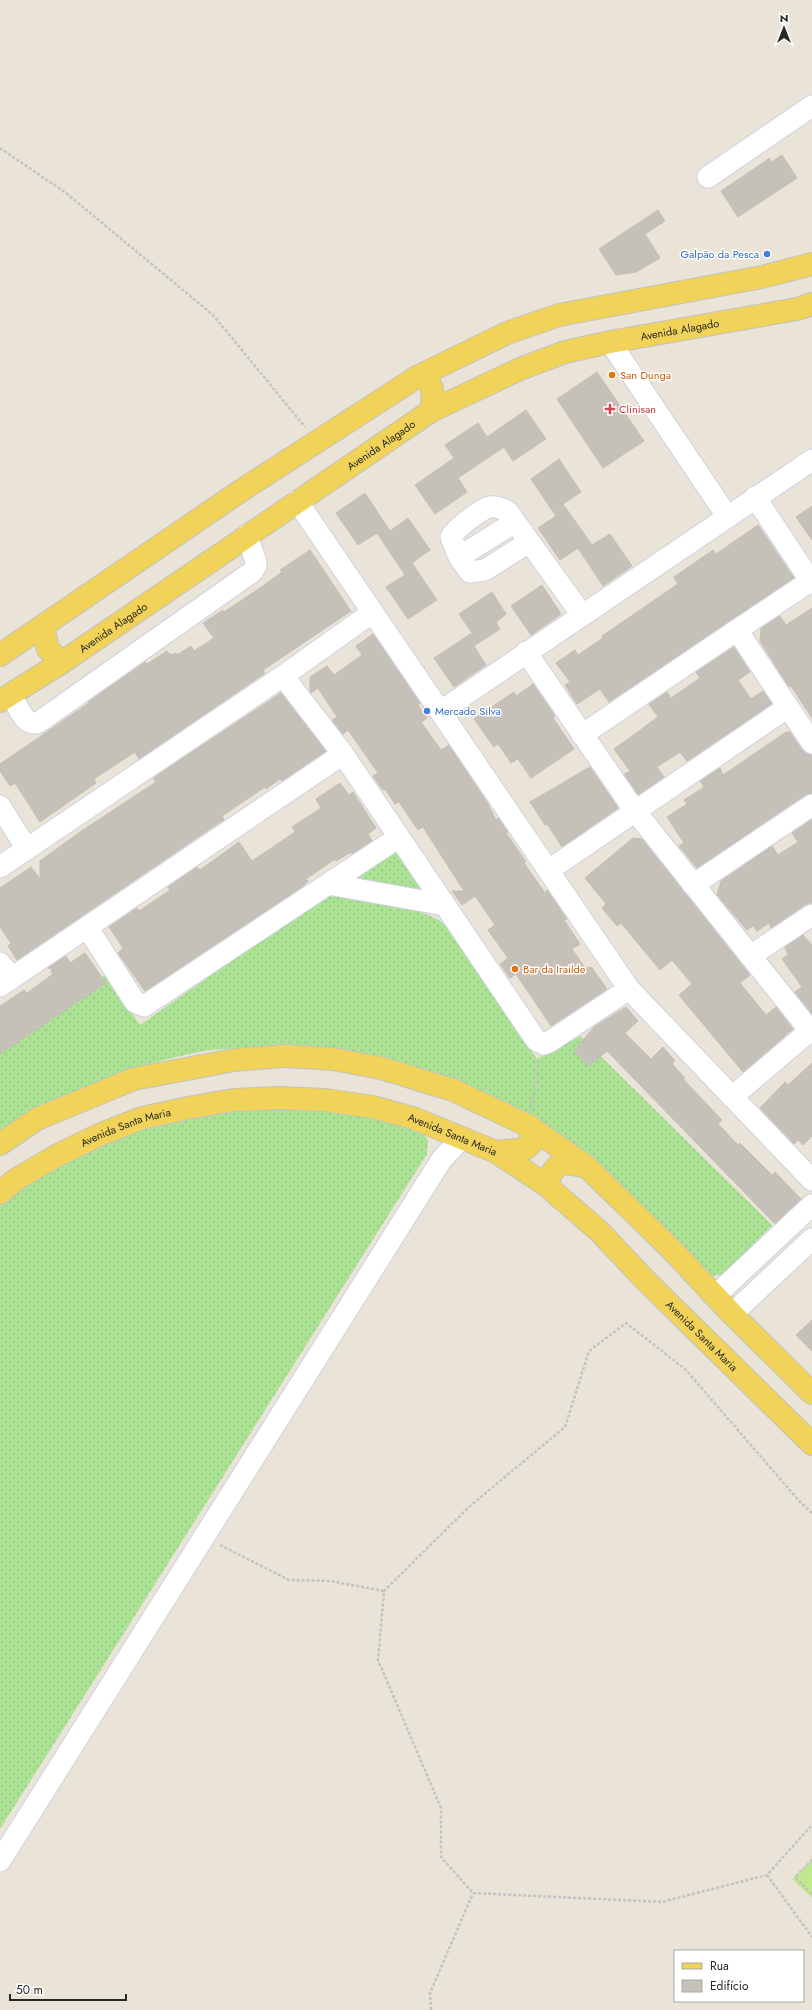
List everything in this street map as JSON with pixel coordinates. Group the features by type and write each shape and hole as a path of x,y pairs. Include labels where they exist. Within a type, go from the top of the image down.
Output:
{"main road":[{"path":"0,655 317,441 416,377 507,333 559,315 762,277 812,264"},
{"name":"Avenida Alagado","path":"5,697 60,663 431,411 535,363 564,352 610,342 797,309 812,304"},
{"path":"416,377 427,380 432,385 434,397 431,411"},
{"path":"43,626 44,638 48,649 60,663"},
{"path":"0,1144 37,1119 134,1079 234,1060 285,1056 333,1059 381,1068 453,1090 530,1126 587,1167 674,1251 732,1314 812,1393"},
{"name":"Avenida Santa Maria","path":"0,1193 15,1180 42,1164 99,1135 142,1118 233,1100 280,1098 325,1100 373,1107 431,1125 461,1139 496,1152 546,1185 600,1232 647,1282 812,1444"},
{"path":"496,1152 525,1149 530,1145 530,1126"},
{"path":"546,1185 553,1168 559,1164 566,1163 587,1167"}],"street":[{"path":"708,178 812,106"},
{"path":"610,342 727,516"},
{"path":"441,711 755,497 812,460"},
{"path":"582,735 812,581 755,497"},
{"path":"297,501 374,612 629,989 812,1180"},
{"path":"529,542 485,570 470,572 459,557 515,522 582,615"},
{"path":"5,697 29,723 34,724 39,722 252,572 256,566 256,562 247,535"},
{"path":"0,867 283,676 374,612"},
{"path":"737,630 812,743"},
{"path":"526,652 635,811 811,1031 732,1097"},
{"path":"283,676 343,754 540,1043 549,1042 629,989"},
{"path":"549,870 788,707"},
{"path":"4,975 87,927 343,754"},
{"path":"693,885 812,805"},
{"path":"0,806 27,848"},
{"path":"87,927 135,1002 144,1006 399,837"},
{"path":"328,884 445,905"},
{"path":"750,956 812,916"},
{"path":"0,1861 442,1159 461,1139"},
{"path":"715,1296 812,1205"},
{"path":"732,1314 812,1239"}],"path":[{"path":"0,148 66,193 213,315 317,441"},
{"path":"530,1126 540,1043"},
{"path":"812,1513 801,1503 685,1369 626,1323 589,1351 565,1427 469,1507 384,1591 378,1660 441,1808 441,1856 473,1893 662,1902 767,1875 812,1824"},
{"path":"205,1537 289,1580 330,1581 384,1591"},
{"path":"812,1860 795,1877 812,1894"},
{"path":"767,1875 812,1937"},
{"path":"431,2010 430,1993 473,1893"}],"green space":[{"path":"394,852 399,853 421,886 420,890 355,879 355,873"},
{"path":"336,896 408,908 422,912 446,925 537,1059 580,1036 772,1225 723,1274 713,1276 706,1272 618,1182 586,1155 548,1128 507,1105 465,1085 422,1069 377,1057 332,1049 285,1046 239,1048 209,1050 173,1058 133,1069 96,1083 47,1106 0,1133 0,1046 105,975 140,1025 319,900"},
{"path":"323,1105 422,1131 428,1141 427,1154 0,1829 0,1205 18,1189 101,1141 189,1113"},
{"path":"812,1859 812,1898 792,1879"}],"building":[{"path":"782,155 797,178 738,217 721,191 770,158 770,163"},
{"path":"658,210 665,221 645,234 660,258 636,272 616,275 599,249"},
{"path":"597,372 644,441 603,468 557,399"},
{"path":"526,410 546,439 513,461 504,447 458,478 467,492 435,514 415,485 454,458 445,445 478,423 487,437"},
{"path":"559,459 581,492 563,504 592,545 610,534 632,566 603,586 578,548 560,560 538,528 556,516 531,479"},
{"path":"365,493 390,531 408,518 430,550 412,563 437,600 408,619 386,587 405,575 377,533 358,545 336,513"},
{"path":"812,506 812,540 796,517"},
{"path":"758,525 794,578 609,702 600,689 577,704 565,685 570,682 556,663 575,650 578,655 603,638 602,636 678,584 674,577 713,550 716,554"},
{"path":"310,550 351,611 263,670 265,673 139,759 135,752 94,779 96,783 40,822 15,783 10,786 0,771 0,764 89,703 88,702 145,662 147,664 167,651 170,655 176,653 177,655 191,646 194,651 214,638 203,623 223,610 224,612 263,586 282,572 280,570"},
{"path":"542,585 561,614 531,635 511,606"},
{"path":"492,592 506,614 496,622 500,629 474,646 486,665 454,687 434,658 472,633 459,614"},
{"path":"812,608 812,718 791,686 789,687 760,641 761,628 780,616 786,625"},
{"path":"373,634 420,703 418,705 427,718 421,722 441,750 449,745 488,804 496,820 498,818 508,832 506,833 526,862 524,863 545,893 547,890 567,919 564,920 580,944 572,949 586,969 589,967 592,968 607,989 551,1026 516,974 510,978 500,964 508,958 488,930 495,925 475,896 462,905 452,891 464,891 423,827 418,830 399,802 395,804 385,789 383,790 373,776 378,773 348,730 343,734 332,720 337,717 318,688 311,693 310,691 310,677 327,666 334,675 362,655 356,646"},
{"path":"734,647 750,672 738,680 751,699 763,691 772,704 687,761 680,752 657,767 664,777 638,795 624,774 630,771 614,749 658,717 649,704 667,692 671,698 700,678 696,672"},
{"path":"533,684 555,716 553,718 574,749 531,778 518,759 511,763 498,744 494,747 474,719 514,692 516,696"},
{"path":"281,693 326,751 282,781 280,779 266,789 265,787 222,816 224,820 17,960 8,946 11,943 0,927 0,888 31,867 40,879 40,861 80,832 156,782 153,778"},
{"path":"786,732 790,732 802,750 812,755 812,793 805,795 697,868 679,846 684,843 667,817 687,804 684,800 704,787 700,781 720,768 723,775"},
{"path":"590,767 618,808 562,847 530,802"},
{"path":"340,783 349,795 353,792 376,828 368,834 372,841 352,854 351,852 336,861 335,859 306,879 308,881 302,887 145,991 118,953 123,948 109,927 137,908 139,911 170,890 168,887 197,867 200,870 239,842 252,861 295,832 292,827 321,808 316,799"},
{"path":"812,819 812,903 805,905 771,928 769,923 757,931 753,926 747,930 717,895 721,881 772,846 778,855 798,842 792,833"},
{"path":"633,838 642,839 750,975 740,983 766,1015 776,1007 793,1029 743,1072 679,995 692,984 672,960 660,970 621,923 617,926 602,908 606,904 585,878"},
{"path":"803,935 812,945 812,1014 795,992 802,987 782,959 788,955 785,947"},
{"path":"85,953 106,983 0,1054 0,1006 24,990 27,993 53,974 51,971 54,970 48,968 66,956 70,963"},
{"path":"626,1007 638,1021 625,1033 651,1059 663,1047 675,1061 672,1064 685,1078 683,1079 722,1120 718,1124 738,1145 740,1143 772,1175 775,1172 801,1199 775,1224 607,1051 589,1066 574,1051 594,1027"},
{"path":"812,1063 812,1136 803,1145 798,1140 794,1144 760,1108 785,1082 788,1085"},
{"path":"812,1320 812,1351 796,1335"}],"place":[{"name":"Galpão da Pesca","path":"767,254"},
{"name":"San Dunga","path":"612,375"},
{"name":"Clinisan","path":"610,409"},
{"name":"Mercado Silva","path":"427,711"},
{"name":"Bar da Irailde","path":"515,969"}]}
